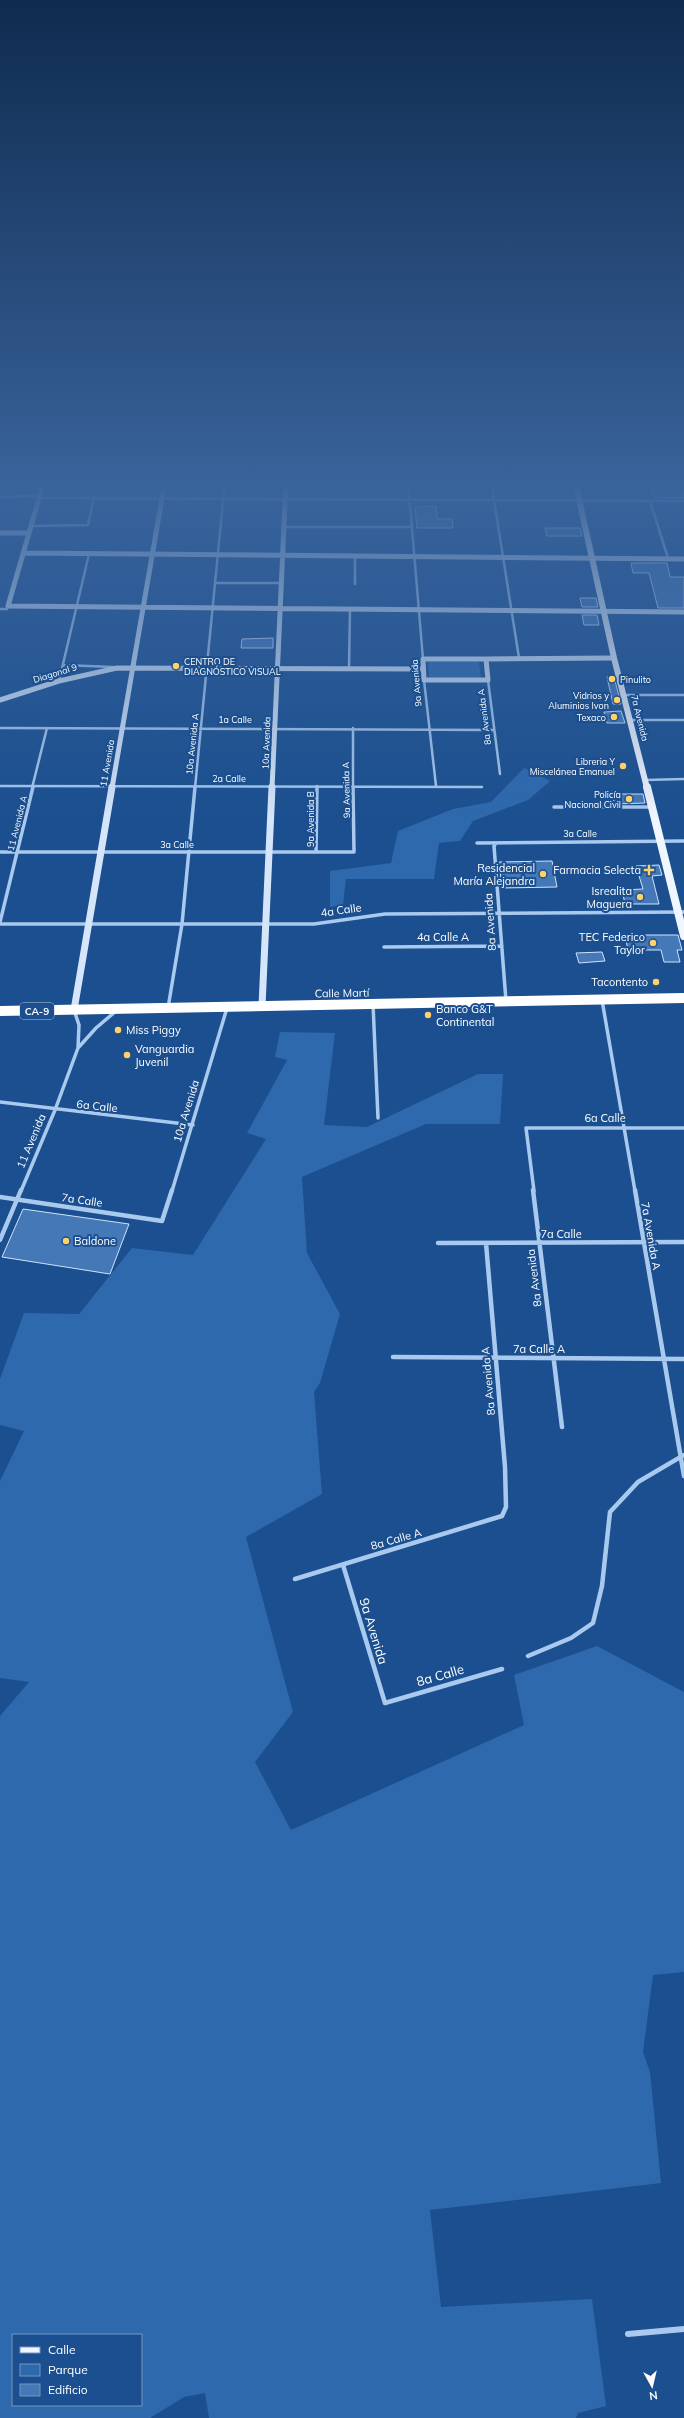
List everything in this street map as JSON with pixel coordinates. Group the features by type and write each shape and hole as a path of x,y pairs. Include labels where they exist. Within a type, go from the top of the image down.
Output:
{"highway":[{"name":"Calle Martí","path":"0,1011 684,998"}],"main road":[{"path":"12,594 8,607 77,606 684,612"},
{"name":"11 Avenida","path":"74,1010 146,594"},
{"name":"10a Avenida","path":"262,1006 268,924 282,594"},
{"name":"7a Avenida","path":"601,594 614,658 660,841 681,912 684,936"},
{"name":"8a Avenida A","path":"486,658 488,680"},
{"path":"423,659 614,658"},
{"name":"9a Avenida","path":"423,659 424,680"},
{"path":"117,668 423,669"},
{"name":"Diagonal 9","path":"0,700 59,681 117,668"},
{"path":"424,680 488,680"}],"street":[{"path":"59,681 80,594"},
{"name":"10a Avenida A","path":"168,1008 182,924 214,594"},
{"name":"9a Avenida","path":"419,594 423,659"},
{"path":"509,594 519,658"},
{"path":"0,609 8,607"},
{"path":"349,669 350,609"},
{"path":"63,665 117,668"},
{"name":"9a Avenida","path":"424,680 436,786"},
{"name":"8a Avenida A","path":"488,680 500,774"},
{"path":"624,695 684,695"},
{"path":"630,720 684,720"},
{"name":"1a Calle","path":"0,728 430,728 494,730"},
{"name":"11 Avenida A","path":"0,923 47,728"},
{"name":"9a Avenida A","path":"353,728 354,852"},
{"path":"645,780 684,779"},
{"name":"2a Calle","path":"0,786 482,787"},
{"name":"9a Avenida B","path":"316,852 317,786"},
{"path":"554,807 652,807"},
{"name":"3a Calle","path":"477,843 684,841"},
{"name":"8a Avenida","path":"496,843 494,846 506,1001"},
{"name":"3a Calle","path":"0,852 354,852"},
{"name":"4a Calle","path":"0,923 268,924 327,923 386,914 681,912"},
{"name":"4a Calle A","path":"384,947 502,946"},
{"name":"7a Avenida A","path":"602,999 684,1476"},
{"path":"372,1004 378,1118"},
{"name":"10a Avenida","path":"162,1221 193,1126 228,1007"},
{"name":"11 Avenida","path":"78,1048 96,1028 119,1009"},
{"name":"11 Avenida","path":"0,1240 55,1110 78,1048 79,1025 74,1010"},
{"name":"6a Calle","path":"0,1102 193,1126"},
{"name":"8a Avenida","path":"526,1128 562,1427"},
{"name":"6a Calle","path":"526,1128 684,1128"},
{"name":"7a Calle","path":"0,1197 162,1221"},
{"name":"7a Calle","path":"438,1243 684,1242"},
{"name":"8a Avenida A","path":"486,1243 505,1467 506,1507 502,1516"},
{"name":"7a Calle A","path":"393,1357 684,1360"},
{"path":"528,1656 571,1638 593,1623 602,1586 610,1512 638,1482 681,1455"},
{"name":"8a Calle A","path":"295,1579 491,1521 502,1516"},
{"name":"9a Avenida","path":"343,1565 385,1703"},
{"name":"8a Calle","path":"385,1703 502,1669"},
{"path":"628,2334 684,2329"}],"green space":[{"path":"428,662 479,662 481,678 429,678"},
{"path":"524,768 550,781 528,800 473,821 460,841 439,843 434,879 346,879 343,905 330,907 330,871 391,863 398,831 453,809 491,802"},
{"path":"280,1032 335,1033 324,1125 367,1127 478,1074 503,1074 500,1124 426,1124 302,1177 307,1253 340,1314 320,1383 314,1392 322,1494 246,1537 293,1712 255,1762 291,1830 524,1725 514,1675 597,1646 684,1692 684,1972 653,1975 643,2052 650,2072 661,2183 430,2210 441,2307 592,2299 606,2406 578,2413 576,2418 209,2418 205,2393 184,2397 150,2418 0,2418 0,1716 29,1682 0,1678 0,1481 24,1431 0,1425 0,1379 24,1313 79,1314 132,1248 193,1255 266,1139 247,1133 287,1060 275,1057"}],"building":[{"path":"654,594 684,594 684,608 658,608"},
{"path":"580,598 596,598 598,607 582,607"},
{"path":"582,615 597,615 599,625 584,625"},
{"path":"273,638 273,648 241,648 242,639"},
{"path":"607,677 614,677 621,704 613,704"},
{"name":"Texaco","path":"621,711 625,723 607,723 604,712"},
{"name":"Policía Nacional Civil","path":"612,794 643,794 645,803 614,804"},
{"name":"Residencial María Alejandra","path":"552,861 557,887 502,888 499,862"},
{"path":"659,865 662,875 652,876 659,904 625,904 622,890 643,889 636,866"},
{"name":"TEC Federico Taylor","path":"625,935 678,935 682,950 677,950 680,962 664,962 661,950 628,950"},
{"path":"602,952 605,961 579,963 576,953"},
{"name":"Baldone","path":"23,1209 129,1224 110,1274 2,1257"}],"place":[{"name":"CENTRO DE DIAGNÓSTICO VISUAL","path":"176,666"},
{"name":"Pinulito","path":"612,679"},
{"name":"Vidrios y Aluminios Ivon","path":"617,700"},
{"name":"Texaco","path":"614,717"},
{"name":"Libreria Y Miscelánea Emanuel","path":"623,766"},
{"name":"Policía Nacional Civil","path":"629,799"},
{"name":"Farmacia Selecta","path":"649,870"},
{"name":"Residencial María Alejandra","path":"543,874"},
{"name":"Isrealita Maguera","path":"640,897"},
{"name":"TEC Federico Taylor","path":"653,943"},
{"name":"Tacontento","path":"656,982"},
{"name":"Banco G&T Continental","path":"428,1015"},
{"name":"Miss Piggy","path":"118,1030"},
{"name":"Vanguardia Juvenil","path":"127,1055"},
{"name":"Baldone","path":"66,1241"}]}
